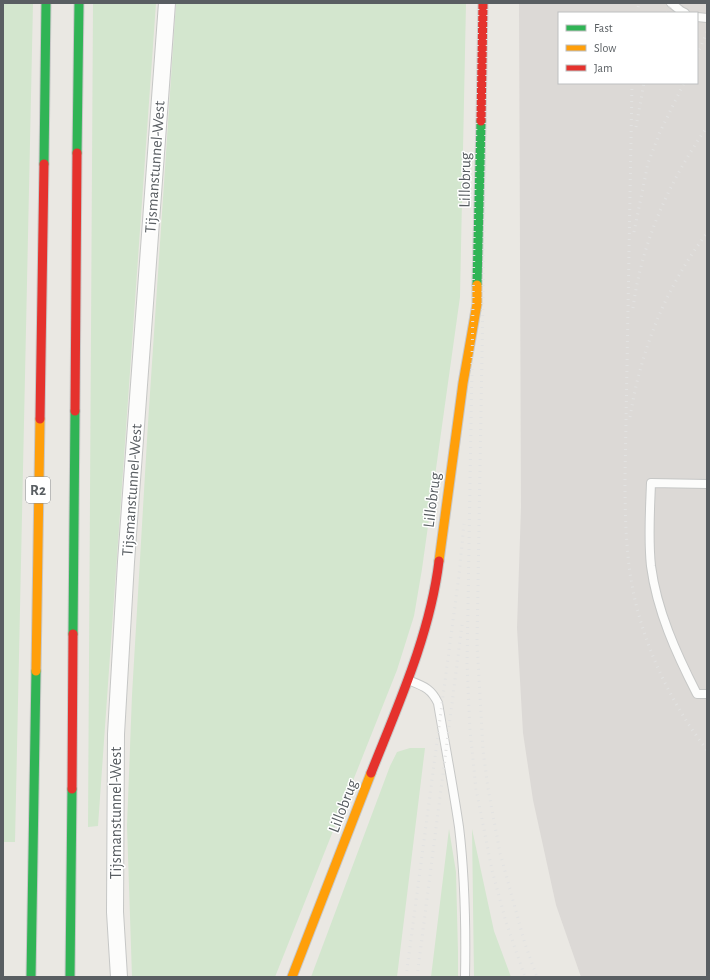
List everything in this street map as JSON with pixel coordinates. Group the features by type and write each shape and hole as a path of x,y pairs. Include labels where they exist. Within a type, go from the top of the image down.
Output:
{"main road":[{"name":"R2","path":"30,977 46,3"},
{"name":"R2","path":"70,977 79,3"},
{"name":"Lillobrug","path":"292,977 408,680 420,647 436,587 463,383 477,308 483,3"}],"street":[{"name":"Tijsmanstunnel-West","path":"119,977 115,912 116,734 127,554 167,3"}],"lane":[{"path":"671,3 683,12"},
{"path":"707,484 651,484 649,529 651,566 663,617 674,647 697,694 707,694"},
{"path":"408,680 428,688 438,703 450,770 461,852 465,921 465,977"}],"shaded area":[{"path":"519,3 707,3 707,977 581,977 556,905 533,800 523,733 517,628 521,507"}],"green space":[{"path":"3,3 33,3 15,842 3,842"},
{"path":"93,3 156,3 98,826 88,827"},
{"path":"176,3 466,3 460,297 422,569 414,616 397,670 275,977 132,977 127,826 132,695 148,423"},
{"path":"410,748 425,748 397,977 311,977 390,766 397,752"},
{"path":"449,829 456,872 458,977 431,977"},
{"path":"472,829 494,931 511,977 474,977"}],"railway":[{"path":"478,3 467,664 470,730 476,789 492,870 506,922 525,977"},
{"path":"488,3 477,643 483,750 488,788 500,853 525,944 537,977"},
{"path":"637,12 639,3"},
{"path":"668,12 672,3"},
{"path":"698,53 707,32"},
{"path":"632,84 625,478 628,555 632,585 640,620 655,660 663,679 683,716 707,750"},
{"path":"636,127 644,84"},
{"path":"634,232 648,163 660,132 684,84"},
{"path":"633,308 643,259 659,213 681,169 707,127"},
{"path":"630,417 641,367 657,320 679,275 707,233"},
{"path":"406,977 459,575 464,524"},
{"path":"417,977 462,625"}],"traffic: fast":[{"path":"44,164 46,3"},
{"path":"77,153 79,3"},
{"path":"477,285 481,121"},
{"path":"73,634 75,411"},
{"path":"31,977 36,671"},
{"path":"70,977 72,789"}],"traffic: slow":[{"path":"439,561 463,383 477,304 477,285"},
{"path":"36,671 40,419"},
{"path":"292,977 371,773"}],"traffic: jam":[{"path":"481,121 483,3"},
{"path":"75,411 77,153"},
{"path":"40,419 44,164"},
{"path":"371,773 402,696 421,643 435,589 439,561"},
{"path":"72,789 73,634"}]}
